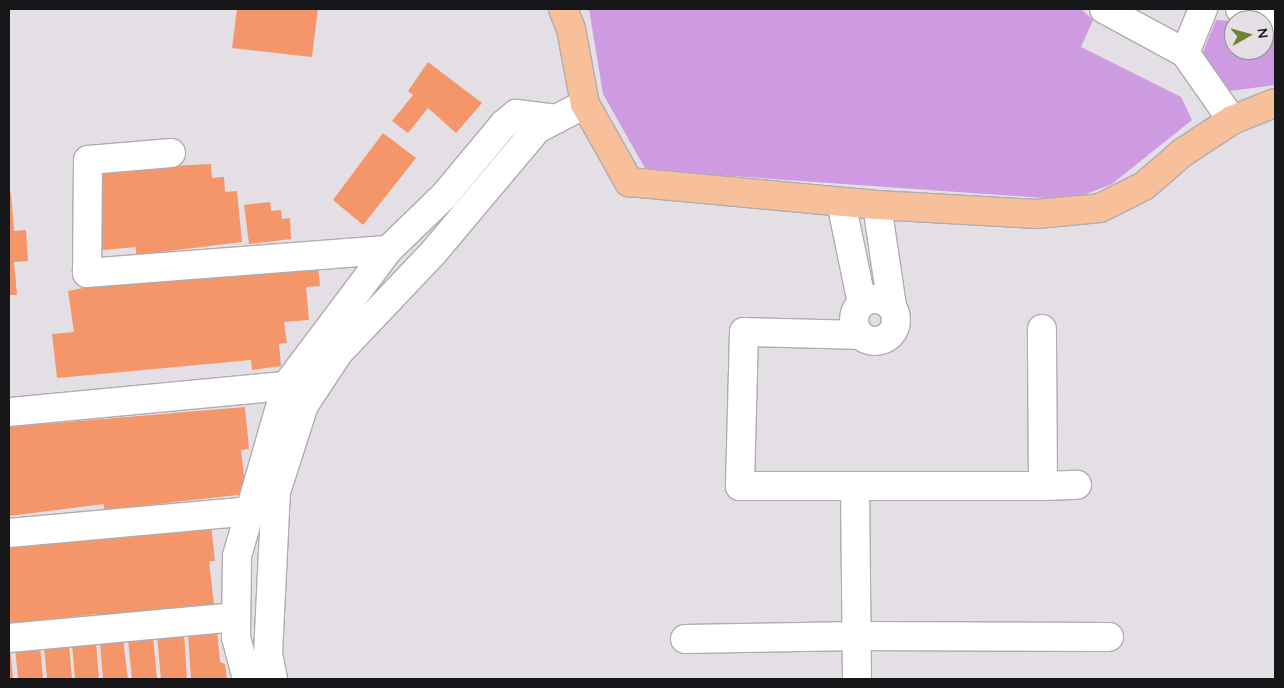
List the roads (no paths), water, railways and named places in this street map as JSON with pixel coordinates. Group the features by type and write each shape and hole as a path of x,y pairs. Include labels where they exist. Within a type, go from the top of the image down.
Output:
{"main road":[{"path":"563,9 572,29 585,104 629,182 877,205 1037,214 1100,208 1144,186 1182,154 1232,120 1275,102"}],"street":[{"path":"1104,9 1185,53 1232,120"},
{"path":"1185,53 1203,9"},
{"path":"1240,9 1275,18"},
{"path":"272,679 268,654 276,492 304,405 339,352 433,253 538,129 585,104"},
{"path":"247,679 236,637 237,556 286,386 388,250 444,196 504,124 516,114 557,119"},
{"path":"171,153 88,160 87,273 388,250"},
{"path":"842,202 862,304"},
{"path":"877,205 896,327 887,339 872,342 860,335 744,332 740,486 1077,485"},
{"path":"860,335 854,315 862,304 874,298 892,307"},
{"path":"1042,329 1043,486"},
{"path":"9,412 286,386"},
{"path":"855,487 857,679"},
{"path":"9,532 251,512"},
{"path":"9,638 236,617"},
{"path":"685,639 858,636 1109,637"}]}
